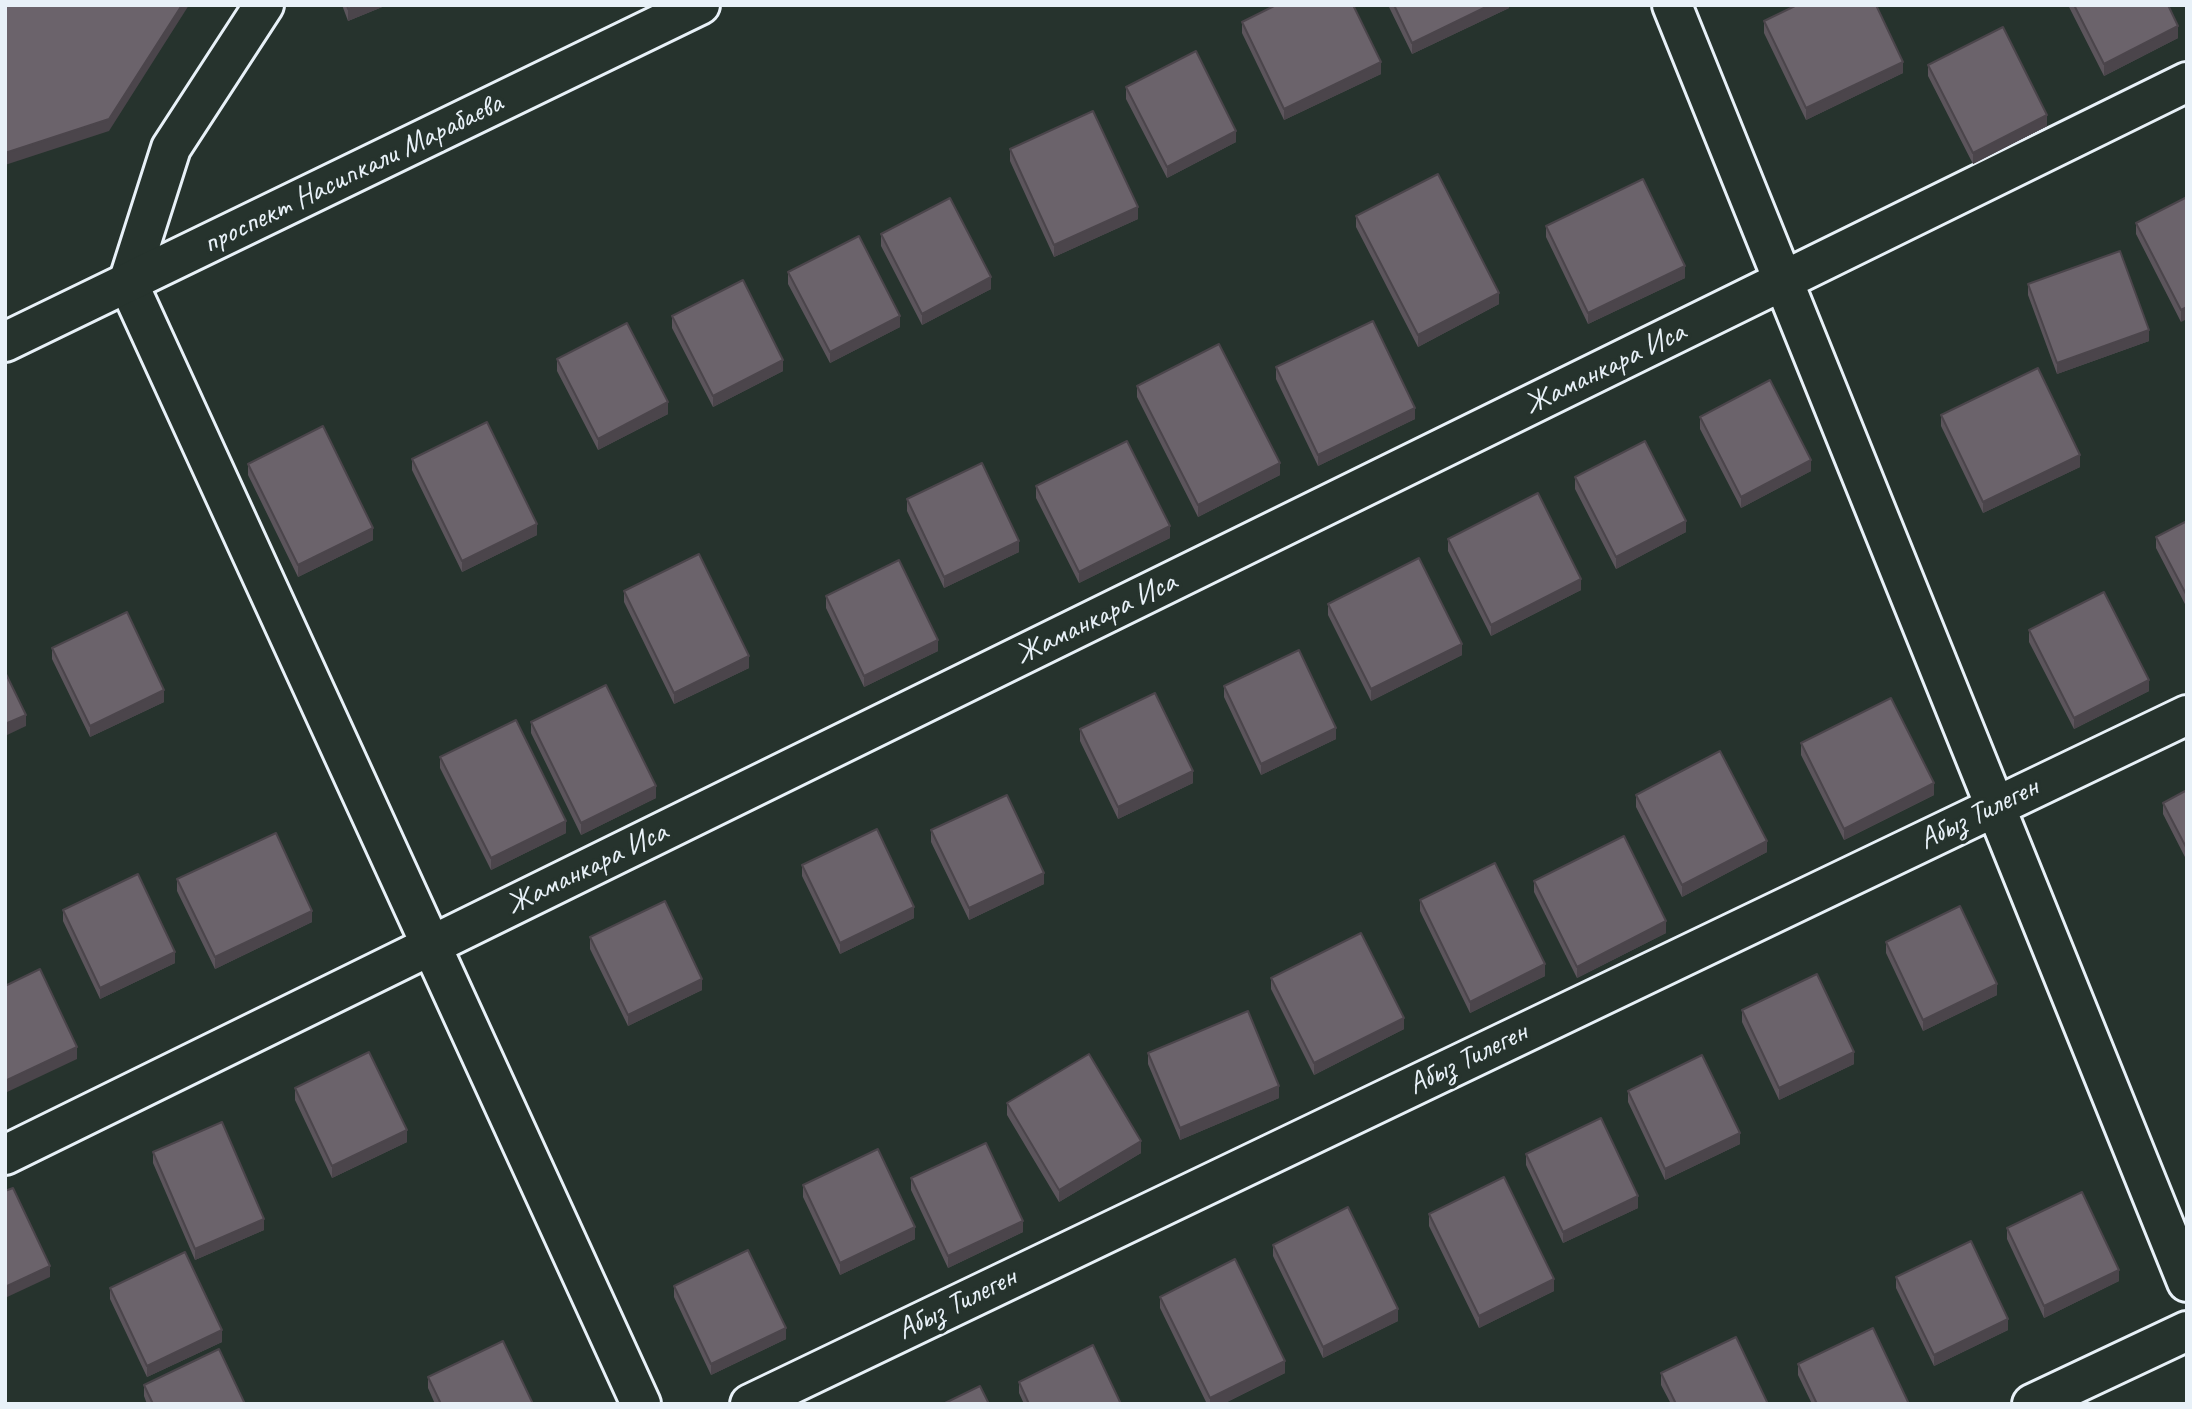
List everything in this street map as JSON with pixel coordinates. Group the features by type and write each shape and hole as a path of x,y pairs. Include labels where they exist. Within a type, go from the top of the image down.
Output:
{"street":[{"path":"264,5 171,148 128,283 641,1404"},
{"name":"проспект Насипкали Марабаева","path":"5,342 700,5"},
{"path":"1672,5 2187,1282"},
{"name":"Жаманкара Иса","path":"5,1155 2187,82"},
{"name":"Абыз Тилеген","path":"750,1404 2187,715"},
{"path":"2032,1404 2187,1331"}],"building":[{"path":"5,5 182,5 109,119 5,153"},
{"path":"1276,5 1353,5 1381,62 1284,109 1242,22"},
{"path":"1394,5 1490,5 1412,43"},
{"path":"1797,5 1876,5 1903,62 1806,108 1764,21"},
{"path":"2074,5 2168,5 2178,26 2104,64"},
{"path":"2003,27 2047,115 1973,153 1928,65"},
{"path":"1196,51 1236,131 1167,167 1126,87"},
{"path":"1093,111 1138,207 1054,245 1010,149"},
{"path":"1438,174 1499,293 1418,335 1356,216"},
{"path":"1643,179 1685,266 1588,313 1546,226"},
{"path":"2187,197 2187,307 2181,310 2136,223"},
{"path":"950,198 991,277 922,314 881,234"},
{"path":"859,236 900,316 830,352 788,272"},
{"path":"2120,251 2149,330 2057,363 2028,284"},
{"path":"743,280 783,360 713,396 672,316"},
{"path":"1373,321 1415,408 1318,455 1276,367"},
{"path":"627,323 668,402 598,439 557,359"},
{"path":"1219,344 1280,463 1198,505 1137,386"},
{"path":"2038,368 2080,455 1983,502 1941,415"},
{"path":"1770,380 1811,460 1741,497 1700,417"},
{"path":"487,422 537,524 462,561 412,459"},
{"path":"323,426 373,528 298,565 248,464"},
{"path":"1127,441 1170,526 1079,572 1036,486"},
{"path":"1645,441 1686,521 1616,557 1575,477"},
{"path":"982,463 1019,541 944,577 907,499"},
{"path":"1538,493 1581,579 1491,625 1448,539"},
{"path":"2187,521 2187,596 2156,537"},
{"path":"699,554 749,656 674,693 624,591"},
{"path":"1419,558 1462,644 1371,689 1328,604"},
{"path":"899,560 938,640 864,676 826,596"},
{"path":"2104,592 2149,680 2074,718 2029,630"},
{"path":"127,612 164,690 90,726 52,648"},
{"path":"1299,650 1336,728 1261,764 1224,686"},
{"path":"5,672 26,715 5,724"},
{"path":"606,685 656,786 581,823 531,722"},
{"path":"1155,693 1193,771 1118,807 1080,729"},
{"path":"1891,698 1934,783 1844,829 1801,743"},
{"path":"516,720 566,821 491,858 440,757"},
{"path":"1720,751 1767,841 1682,885 1636,795"},
{"path":"2187,790 2187,849 2163,803"},
{"path":"1007,795 1044,873 969,908 931,830"},
{"path":"877,829 914,907 840,943 802,865"},
{"path":"276,833 312,911 215,957 177,879"},
{"path":"1624,836 1666,921 1577,967 1534,881"},
{"path":"1495,863 1545,964 1470,1002 1420,900"},
{"path":"138,874 175,952 100,988 63,910"},
{"path":"665,901 702,979 628,1015 590,937"},
{"path":"1960,906 1997,984 1923,1020 1886,942"},
{"path":"1361,933 1404,1018 1314,1063 1271,978"},
{"path":"40,969 77,1047 5,1081 5,986"},
{"path":"1817,974 1854,1052 1779,1088 1742,1010"},
{"path":"1248,1011 1279,1086 1180,1128 1148,1053"},
{"path":"369,1052 407,1130 332,1166 295,1088"},
{"path":"1089,1054 1141,1141 1059,1190 1007,1103"},
{"path":"1702,1055 1740,1133 1665,1169 1628,1091"},
{"path":"1601,1118 1638,1196 1563,1232 1526,1154"},
{"path":"222,1122 264,1219 195,1249 153,1152"},
{"path":"986,1143 1023,1221 948,1256 911,1178"},
{"path":"878,1149 915,1227 840,1263 803,1185"},
{"path":"1504,1177 1554,1279 1479,1316 1429,1214"},
{"path":"13,1188 50,1266 5,1287 5,1191"},
{"path":"2082,1192 2119,1270 2044,1306 2007,1228"},
{"path":"1348,1207 1398,1309 1323,1347 1273,1245"},
{"path":"1971,1241 2008,1319 1934,1355 1896,1277"},
{"path":"748,1250 786,1328 711,1364 674,1286"},
{"path":"185,1252 222,1330 147,1366 110,1288"},
{"path":"1235,1259 1285,1361 1210,1398 1160,1297"},
{"path":"1873,1328 1909,1404 1817,1404 1798,1364"},
{"path":"1736,1337 1768,1404 1676,1404 1661,1373"},
{"path":"503,1341 533,1404 441,1404 428,1377"},
{"path":"1093,1345 1121,1404 1029,1404 1019,1382"},
{"path":"219,1349 245,1404 153,1404 144,1385"},
{"path":"980,1386 989,1404 943,1404"}]}
